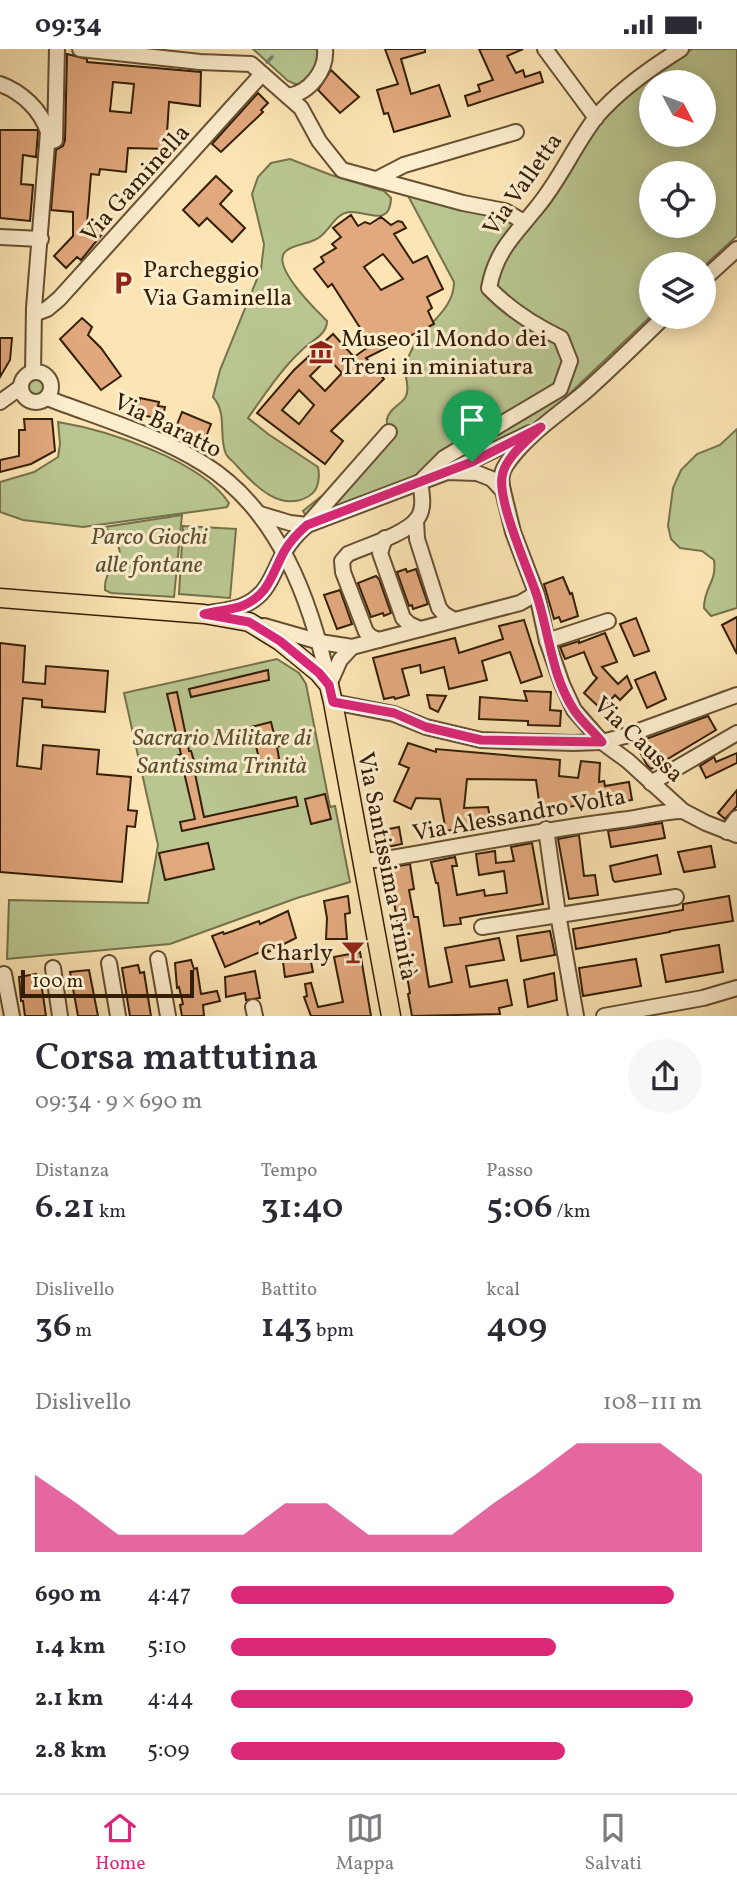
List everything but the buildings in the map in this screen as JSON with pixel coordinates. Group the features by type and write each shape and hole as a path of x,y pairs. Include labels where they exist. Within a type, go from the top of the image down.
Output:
{"main road":[{"path":"0,598 204,614 249,622 280,641 319,673 331,694"},
{"name":"Via Santissima Trinità","path":"331,694 391,1016"}],"street":[{"path":"48,144 55,140 57,49"},
{"path":"80,49 200,62 251,64 301,108 319,141 342,170 463,204 505,211 524,222"},
{"path":"288,96 299,94 321,71 325,49"},
{"path":"545,49 596,118"},
{"name":"Via Valletta","path":"420,482 444,458 560,389 570,361 561,338 536,326 489,288 493,268 504,246 539,206 596,118 622,92 681,49"},
{"name":"Via Gaminella","path":"34,314 47,309 59,299 262,74"},
{"path":"0,84 12,89 34,106 44,120 48,144 32,354 38,373 51,383 49,394"},
{"path":"377,179 404,165 516,132"},
{"path":"0,237 41,239"},
{"path":"716,268 737,249"},
{"path":"503,491 501,478 504,467 541,427 585,392 651,329"},
{"path":"2,401 24,393 23,379 38,373"},
{"name":"Via Baratto","path":"24,393 34,402 49,394 83,412 183,452 204,464 232,486 260,514 284,552 320,642"},
{"path":"307,525 447,472 541,427"},
{"path":"204,614 243,606 262,593 277,571 284,552 294,537 389,432"},
{"path":"447,472 477,473 492,479 503,491"},
{"path":"379,640 370,637 366,632 343,572 342,561 348,554 406,528 416,520 421,511 420,482"},
{"name":"Via Caussa","path":"503,491 513,532 535,590 547,641 574,710 602,742 628,761 683,811 732,834"},
{"name":"Via Baratto","path":"260,514 307,525"},
{"path":"416,520 417,540 439,608 454,620"},
{"path":"385,538 380,553 403,618 420,629"},
{"path":"249,622 320,642 352,647 520,603 532,596 535,590"},
{"path":"547,641 608,621"},
{"name":"Via Santissima Trinità","path":"320,642 331,694"},
{"path":"352,647 340,660 331,694 394,713 426,727 481,740 602,742 737,695"},
{"path":"651,783 737,733"},
{"name":"Via Alessandro Volta","path":"362,861 546,829 627,819 663,811 683,811"},
{"path":"732,834 737,818"},
{"path":"546,829 576,1016"},
{"path":"482,927 676,897"},
{"path":"158,959 168,1016"},
{"path":"109,963 118,1016"},
{"path":"53,968 61,1016"},
{"path":"4,974 12,1016"},
{"path":"604,1016 703,998 737,988"}],"green space":[{"path":"253,49 322,49 319,68 304,84 295,84 288,81"},
{"path":"692,49 737,49 737,236 716,255 716,252 639,252 639,327 541,421 428,472 308,519 303,511 390,441 387,419 406,395 405,371 408,358 419,337 445,308 453,292 454,282 406,192 500,216 526,229 599,123 616,104 639,87 639,147 716,147 716,70 663,70"},
{"path":"290,159 384,191 391,198 387,213 376,216 357,212 345,213 317,239 290,248 282,258 296,287 327,321 322,334 288,364 248,418 318,467 315,490 309,496 288,501 260,489 227,455 222,418 213,397 220,370 261,269 264,244 252,194 258,177 271,163"},
{"path":"32,377 40,377 46,387 40,397 32,397 26,391 26,383"},
{"path":"58,422 101,432 151,449 197,473 229,503 227,507 221,508 83,527 23,520 0,512 0,482 34,472 58,457"},
{"path":"737,429 737,608 711,616 704,608 714,574 714,560 702,551 680,548 671,539 668,526 673,488 681,470 697,454 720,445"},
{"name":"Parco Giochi alle fontane","path":"182,515 174,597 111,593 105,590 106,580 119,555 119,548 105,527"},
{"path":"183,526 236,529 230,598 179,594"},
{"name":"Sacrario Militare di Santissima Trinità","path":"277,659 299,673 306,684 330,807 335,806 350,882 297,898 170,944 7,959 9,900 148,903 158,845 124,693"}],"waterway":[{"path":"267,62 272,57"}],"place":[{"name":"Parcheggio Via Gaminella","path":"123,283"},
{"name":"Museo il Mondo dei Treni in miniatura","path":"321,352"},
{"name":"Charly","path":"353,952"}],"route":[{"path":"541,427 504,467 501,478 503,491 513,532 537,595 547,641 562,684 574,710 602,742 481,740 426,727 394,713 333,702 329,685 319,673 280,641 249,622 204,614 243,606 262,593 277,571 284,552 294,537 307,525 472,462 541,427"}]}
